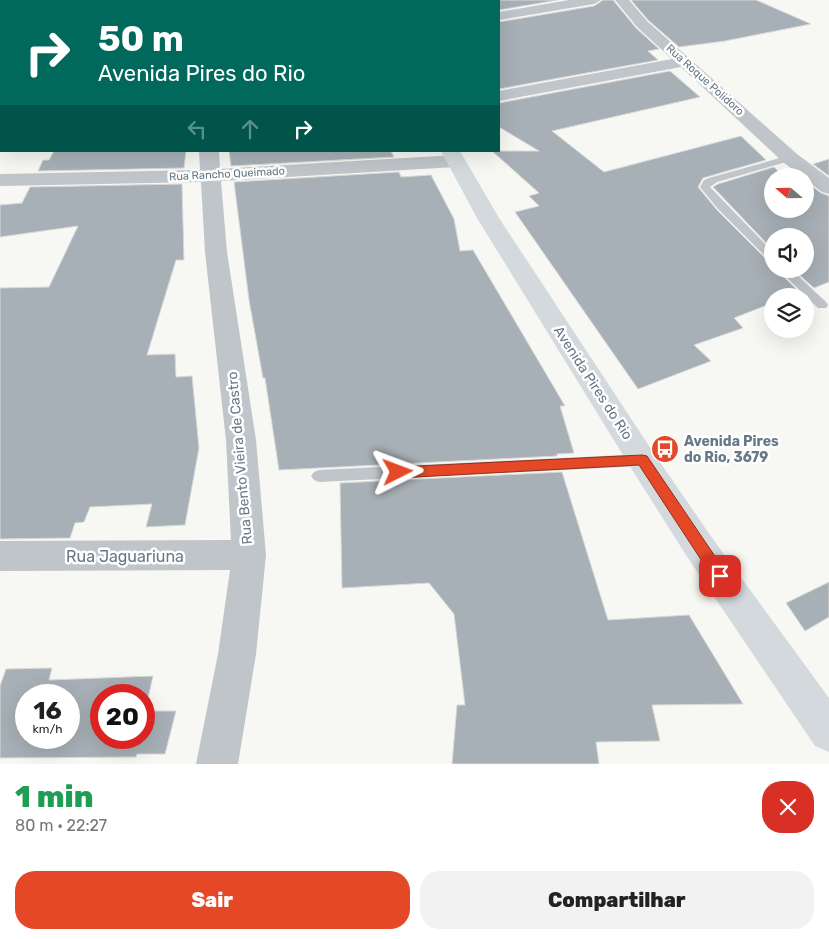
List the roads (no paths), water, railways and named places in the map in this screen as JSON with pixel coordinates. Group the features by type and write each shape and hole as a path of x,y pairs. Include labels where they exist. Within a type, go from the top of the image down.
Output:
{"main road":[{"name":"Avenida Pires do Rio","path":"452,156 488,218 642,460 704,553 829,732"}],"street":[{"path":"500,16 594,0"},
{"name":"Rua Roque Polidoro","path":"622,0 642,24 790,158 829,188"},
{"path":"500,96 684,62"},
{"name":"Rua Rancho Queimado","path":"0,180 210,164 452,156"},
{"name":"Rua Bento Vieira de Castro","path":"210,164 216,252 241,440 249,555 237,654 217,764"},
{"name":"Rua Jaguariuna","path":"0,556 249,555"}],"lane":[{"path":"764,249 717,202 705,187 708,182 790,158"},
{"path":"794,278 822,305"},
{"path":"319,476 642,460"}],"place":[{"name":"Avenida Pires do Rio, 3679","path":"665,449"}]}
